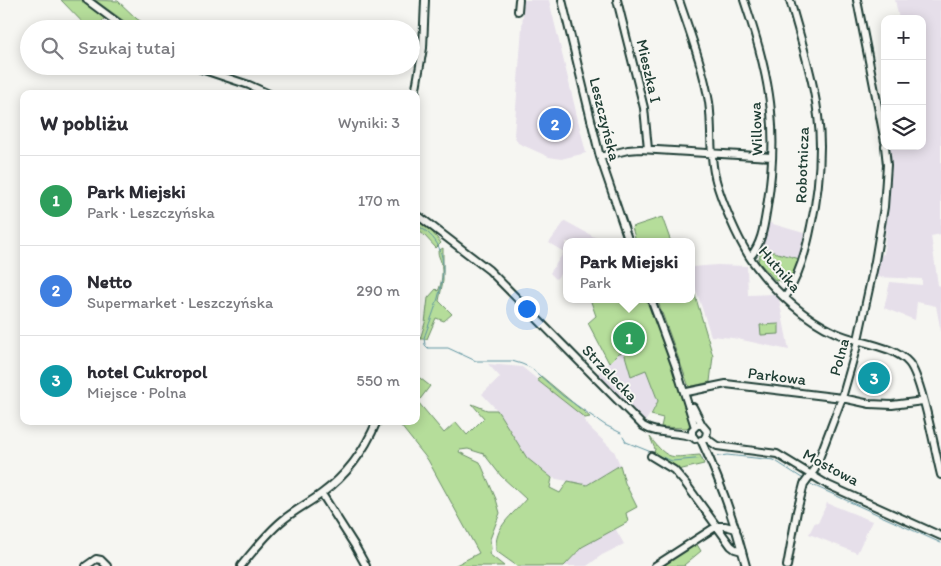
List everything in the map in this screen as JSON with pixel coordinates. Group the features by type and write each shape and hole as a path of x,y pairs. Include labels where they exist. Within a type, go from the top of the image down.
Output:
{"street":[{"path":"87,0 114,20"},
{"path":"420,67 424,40 425,0"},
{"path":"518,11 519,0"},
{"name":"Leszczyńska","path":"562,0 600,157 629,238"},
{"name":"Mieszka I","path":"617,0 644,108 648,149"},
{"name":"Hutnika","path":"679,0 705,82 711,122 715,176 720,192 750,257 785,298 825,328 858,341 889,350 908,362 917,378 941,475"},
{"name":"Willowa","path":"744,0 762,61 772,127 772,157 763,230 758,246 750,257"},
{"name":"Robotnicza","path":"785,298 793,286 804,257 810,232 816,202 820,145 811,77 790,0"},
{"path":"857,0 881,122"},
{"path":"216,75 260,90"},
{"path":"415,90 419,75"},
{"path":"600,157 628,150 648,149 772,157"},
{"name":"Polna","path":"787,566 804,484 810,476 842,398 858,341 884,207 887,165 885,150"},
{"name":"Strzelecka","path":"420,217 489,270 643,426 650,430 671,432 695,430"},
{"path":"652,303 676,367 698,440 704,438 717,446"},
{"path":"676,367 687,392 695,430"},
{"name":"Parkowa","path":"687,392 720,384 733,384 881,405 923,401"},
{"path":"242,566 274,527 293,512 322,494 343,474 366,443 375,425"},
{"path":"695,430 706,428 704,438 708,454 736,529 746,566"},
{"path":"708,454 711,448 717,446"},
{"name":"Mostowa","path":"717,446 777,454 810,476 941,536"},
{"path":"651,456 674,470 698,498 731,546 742,551"},
{"path":"322,494 366,566"},
{"path":"725,526 732,519"},
{"path":"655,566 717,526 736,529"},
{"path":"86,566 96,559 101,560 107,566"}],"shaded area":[{"path":"524,0 549,0 586,153 561,159 549,157 518,143 514,135"},
{"path":"895,0 941,0 941,234 931,236 938,285 941,286 941,332 936,306 917,302 915,320 884,308 890,282 922,285 922,279 875,277 879,255 884,254 889,150 926,150 926,15 898,15"},
{"path":"565,221 596,238 563,238 563,251 549,243"},
{"path":"766,222 807,234 800,259 762,249"},
{"path":"563,254 563,271 556,279 550,273"},
{"path":"747,266 748,295 774,294 779,299 789,350 733,338 711,336 695,286 695,267"},
{"path":"624,352 646,370 658,401 645,422 597,374 619,353"},
{"path":"488,364 522,367 585,418 585,423 614,451 620,465 587,485 552,478 527,458 497,410 482,394 500,377"},
{"path":"827,503 872,521 857,553 809,534 815,522 818,523"},
{"path":"615,528 624,544 602,555 587,566 564,566 582,547"}],"green space":[{"path":"61,0 82,0 105,17 103,20 80,20"},
{"path":"95,0 118,1 139,20 123,20"},
{"path":"662,217 670,238 635,238 632,227"},
{"path":"420,222 429,228 441,243 436,248 420,232"},
{"path":"443,248 443,281 439,301 452,314 444,321 436,318 427,339 420,339 425,323 428,298 436,289 438,291 440,285 442,269 438,251"},
{"path":"762,249 800,259 789,287 779,280 776,281 758,261"},
{"path":"695,295 713,356 710,382 689,387 658,303 695,303"},
{"path":"591,303 649,303 690,419 689,427 661,427 663,418 651,415 658,401 646,370 631,376 624,352 619,353 609,363 588,323 596,316"},
{"path":"779,324 779,334 761,335 760,325"},
{"path":"541,376 590,417 585,418 537,380"},
{"path":"420,378 430,386 420,399"},
{"path":"420,404 444,433 456,422 467,435 484,418 472,404 487,410 497,410 527,458 552,478 550,488 560,493 568,481 587,485 620,465 625,483 637,507 626,513 628,522 582,547 564,566 517,566 496,551 496,542 505,522 526,499 501,476 484,454 468,449 460,450 459,452 480,462 496,499 500,513 490,539 491,549 489,554 504,566 454,566 479,553 428,460 400,425 420,425"},
{"path":"650,437 662,451 671,456 700,455 704,464 678,470 653,456 655,449"},
{"path":"696,543 701,551 685,566 661,566"}],"waterway":[{"path":"420,228 430,235 439,247 443,261 440,292 424,338 425,345 428,348 448,348 476,361 512,361 531,368 563,396 605,425 621,433"},
{"path":"623,437 626,442 651,452"},
{"path":"654,454 672,461 706,458"},
{"path":"713,457 727,455 774,460 805,480"},
{"path":"808,483 941,543"}],"place":[{"name":"Netto","path":"555,124"},
{"name":"Park Miejski","path":"629,338"},
{"name":"hotel Cukropol","path":"874,378"}]}
